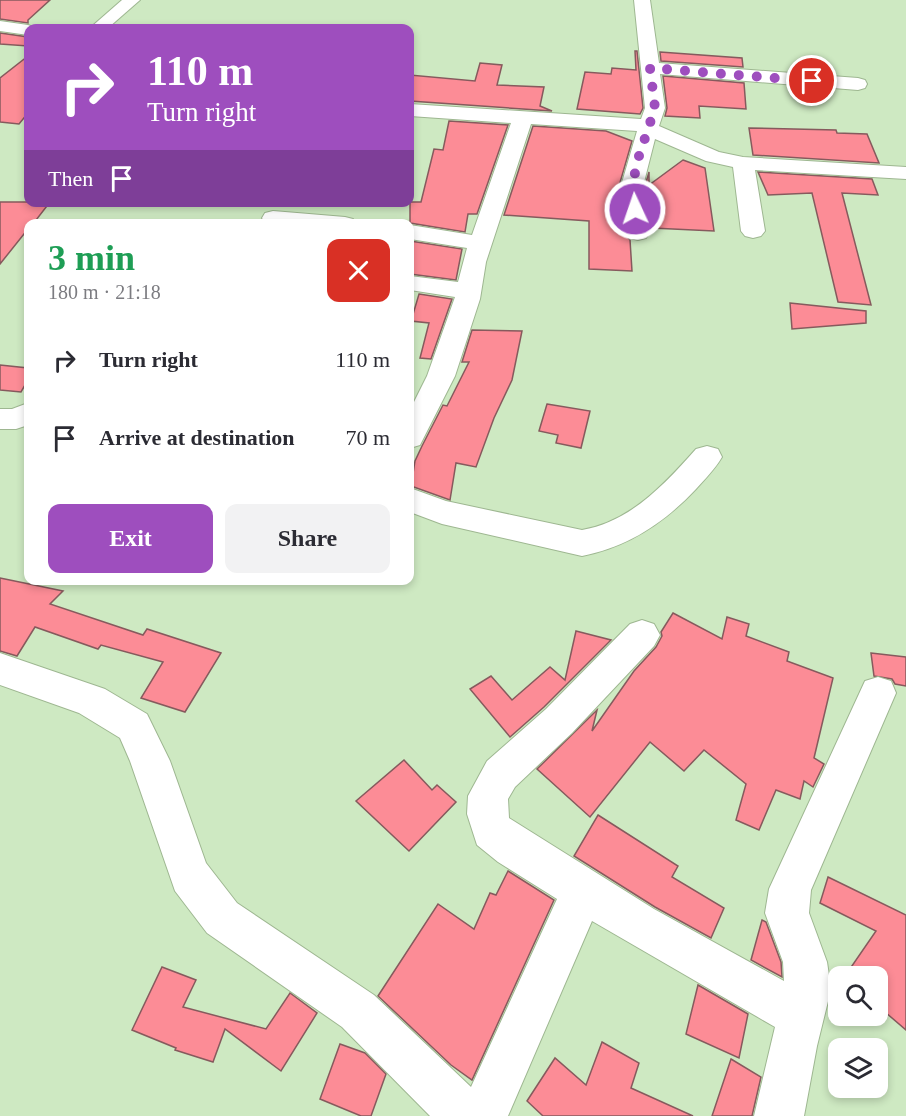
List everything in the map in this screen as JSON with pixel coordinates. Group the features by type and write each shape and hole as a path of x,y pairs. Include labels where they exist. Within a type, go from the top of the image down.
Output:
{"street":[{"path":"103,24 132,0"},
{"path":"638,233 632,186 655,108 642,0"},
{"path":"0,26 24,29"},
{"path":"650,68 858,84"},
{"path":"414,110 614,122 649,127 713,157 743,163 906,173"},
{"path":"414,430 441,376 468,291 480,243 523,118"},
{"path":"743,163 753,231"},
{"path":"273,218 285,219"},
{"path":"414,233 480,243"},
{"path":"414,284 468,291"},
{"path":"0,419 16,419 24,415"},
{"path":"414,502 442,512 582,543 598,542 614,535 672,496 706,457"},
{"path":"642,635 560,721 501,774 488,796 487,814 492,831 513,847 638,925 801,1016"},
{"path":"0,669 92,701 134,726 150,761 190,876 222,918 358,1011 465,1116"},
{"path":"779,1116 808,989 805,962 787,914 790,889 878,693"},
{"path":"483,1116 583,891"}],"building":[{"path":"0,0 50,0 28,20 28,23 0,19"},
{"path":"0,33 24,36 24,46 0,44"},
{"path":"635,51 637,51 643,108 640,114 577,109 585,72 611,74 612,68 636,70"},
{"path":"660,52 742,58 743,67 661,61"},
{"path":"24,59 24,118 19,124 0,122 0,78"},
{"path":"480,63 502,65 497,85 544,87 540,106 552,111 414,101 414,75 475,81"},
{"path":"663,76 744,83 746,109 699,106 700,118 665,116 667,108"},
{"path":"449,121 508,125 477,214 468,214 465,232 414,224 414,219 410,219 410,207 414,207 414,202 421,202 434,149 443,150"},
{"path":"533,126 606,131 632,141 619,186 624,233 630,240 632,271 589,269 589,221 504,215"},
{"path":"749,128 836,130 837,133 867,134 879,163 753,155"},
{"path":"683,160 705,168 714,231 652,228 645,186 649,172 649,185"},
{"path":"758,172 872,179 878,195 842,193 871,305 838,302 812,193 768,195"},
{"path":"0,202 24,202 24,207 46,207 37,219 24,219 24,234 0,264"},
{"path":"414,242 462,249 456,280 414,275"},
{"path":"419,294 452,299 431,359 420,358 429,323 414,321 414,311"},
{"path":"790,303 866,311 866,323 792,329"},
{"path":"472,330 522,331 512,380 494,418 476,467 456,463 450,500 414,487 414,467 443,405 447,406 469,362 462,362"},
{"path":"0,365 24,368 24,387 21,392 0,390"},
{"path":"547,404 590,411 581,448 556,443 558,435 539,431"},
{"path":"0,578 24,583 24,585 63,591 50,604 143,635 147,629 221,653 185,712 141,698 163,662 101,645 98,649 35,627 17,656 0,651"},
{"path":"673,613 722,639 727,617 749,624 746,636 789,652 787,661 833,678 814,758 824,764 813,787 804,781 800,799 776,790 759,830 736,820 746,784 704,750 684,771 650,742 590,817 537,769 597,710 592,731 634,671 656,647 662,636 661,632"},
{"path":"576,631 611,640 544,707 510,737 470,689 491,676 512,700 550,667 565,680"},
{"path":"871,653 906,657 906,686 895,684 892,679 874,676"},
{"path":"404,760 432,790 437,785 456,802 409,851 356,801"},
{"path":"598,815 678,866 672,877 724,908 711,938 655,907 574,856"},
{"path":"508,871 554,900 472,1080 451,1065 378,996 438,904 474,929 490,893 496,895"},
{"path":"828,877 906,915 906,1030 888,1015 888,966 852,966 876,931 820,903"},
{"path":"762,920 766,922 781,962 782,977 751,960"},
{"path":"162,967 196,980 183,1007 266,1029 290,993 317,1013 281,1071 225,1029 213,1062 175,1050 176,1048 132,1030"},
{"path":"698,985 748,1014 739,1058 686,1034"},
{"path":"602,1042 639,1063 631,1088 693,1116 543,1116 527,1101 555,1058 586,1085"},
{"path":"340,1044 365,1053 386,1074 371,1116 361,1116 320,1099"},
{"path":"731,1059 761,1077 752,1116 712,1116"}],"route":[{"path":"635,209 632,186 655,108 650,68 812,81"}]}
